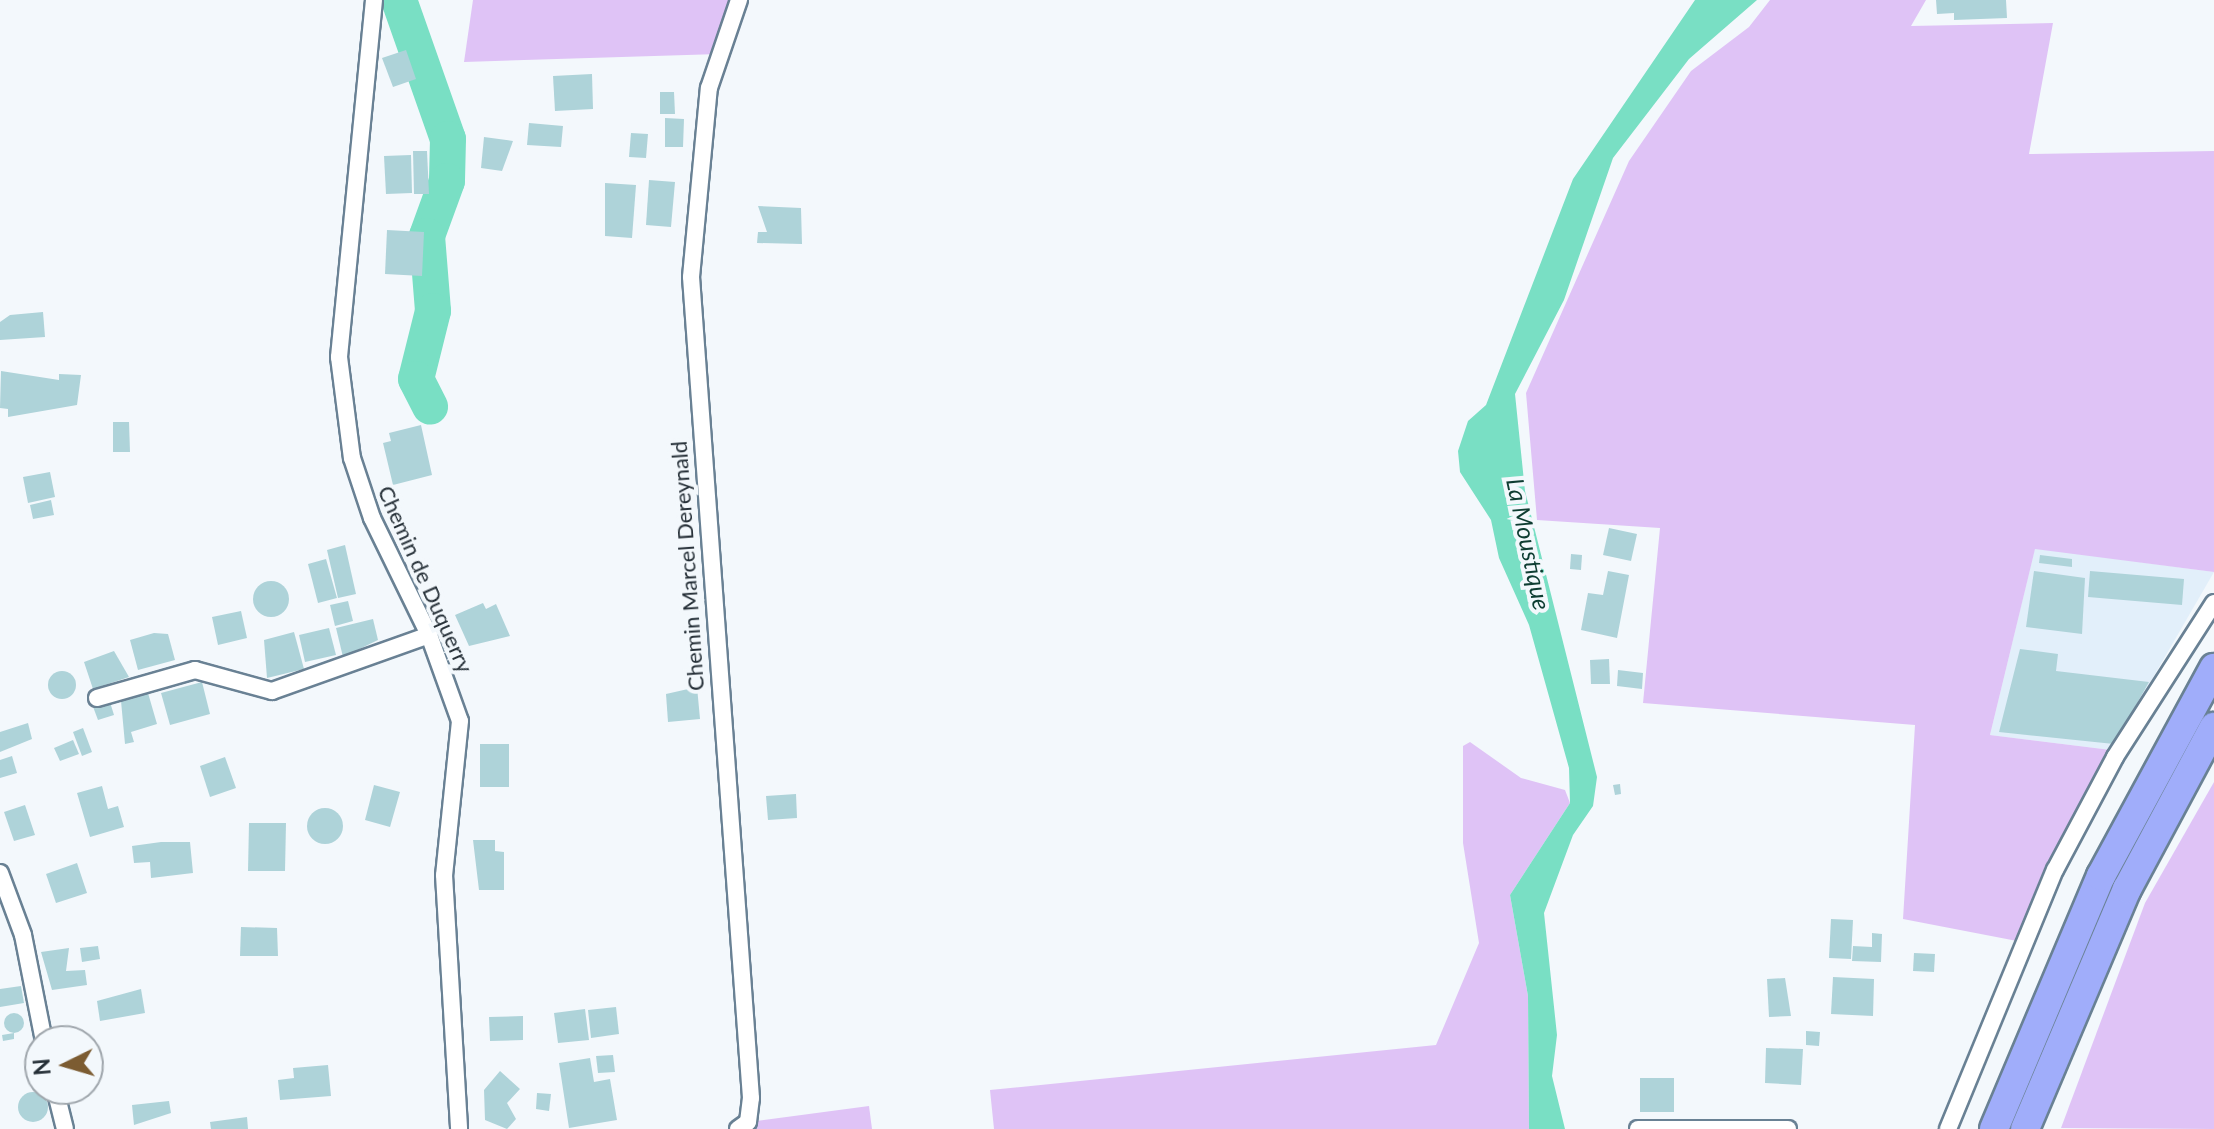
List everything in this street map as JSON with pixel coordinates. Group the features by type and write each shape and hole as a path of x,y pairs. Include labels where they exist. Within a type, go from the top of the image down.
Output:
{"highway":[{"path":"1994,1129 2101,876 2214,668"},
{"path":"2025,1129 2127,889 2214,727"}],"street":[{"name":"Chemin de Duquerry","path":"374,0 339,357 352,458 372,518 429,635 460,721 444,875 459,1129"},
{"name":"Chemin Marcel Dereynald","path":"738,1129 748,1122 751,1098 691,277 709,88 739,0"},
{"path":"1948,1129 2055,870 2123,744 2214,603"},
{"path":"97,698 195,670 272,691 429,635"},
{"path":"2,884 23,935 41,1025"},
{"path":"59,1105 65,1129"},
{"path":"1638,1129 1788,1129"}],"shaded area":[{"path":"473,0 739,0 719,54 464,62"},
{"path":"1770,0 1926,0 1911,26 2053,23 2029,154 2214,151 2214,572 2035,549 1990,735 2111,750 2017,941 1903,919 1915,725 1643,703 1660,528 1537,520 1526,393 1629,161 1691,71 1749,27"},
{"path":"2035,548 2214,572 2111,750 1990,735"},
{"path":"1470,742 1521,778 1565,790 1570,803 1510,895 1528,996 1529,1129 994,1129 990,1090 1436,1045 1479,943 1463,843 1463,746"},
{"path":"2214,782 2214,1129 2061,1128 2145,903"},
{"path":"869,1106 872,1129 748,1129 748,1122"}],"water":[{"name":"La Moustique","path":"1695,0 1757,0 1689,59 1613,158 1564,300 1515,394 1525,491 1597,777 1593,806 1573,835 1544,913 1557,1035 1552,1076 1565,1129 1529,1129 1528,996 1510,895 1570,803 1569,768 1529,625 1499,558 1491,520 1460,472 1458,451 1468,421 1486,405 1573,179"}],"building":[{"path":"1936,0 2006,0 2007,18 1954,20 1954,13 1937,14"},
{"path":"406,50 416,79 393,87 382,58"},
{"path":"592,74 593,109 555,111 553,76"},
{"path":"660,92 674,92 675,114 660,114"},
{"path":"665,118 684,119 683,147 665,147"},
{"path":"529,123 563,126 561,147 527,145"},
{"path":"631,133 648,134 646,158 629,157"},
{"path":"484,137 513,141 502,171 481,168"},
{"path":"413,151 427,151 429,194 414,194"},
{"path":"411,155 412,193 386,194 384,156"},
{"path":"649,180 675,182 671,227 646,225"},
{"path":"605,183 636,185 632,238 605,236"},
{"path":"758,206 801,208 802,244 757,243 758,232 767,232"},
{"path":"387,230 424,232 422,276 385,274"},
{"path":"43,312 45,337 0,340 0,322 10,315"},
{"path":"1,371 59,380 59,374 81,375 77,405 8,417 8,409 0,408"},
{"path":"113,422 129,422 130,452 113,452"},
{"path":"421,425 432,475 393,485 383,443 391,441 389,433"},
{"path":"50,472 55,497 28,503 23,477"},
{"path":"51,500 54,515 33,519 30,505"},
{"path":"1609,528 1637,534 1631,561 1603,555"},
{"path":"345,545 356,594 338,598 327,550"},
{"path":"1571,554 1582,555 1581,570 1570,569"},
{"path":"2040,555 2072,559 2072,567 2039,563"},
{"path":"326,559 337,598 318,603 308,564"},
{"path":"1608,571 1629,575 1617,638 1581,630 1588,593 1603,595"},
{"path":"2034,571 2085,578 2082,634 2026,627"},
{"path":"2090,571 2184,579 2182,605 2088,597"},
{"path":"271,581 284,586 289,599 284,612 271,617 258,612 253,599 258,586"},
{"path":"348,601 353,621 335,626 330,605"},
{"path":"483,603 486,609 496,604 510,636 469,646 455,615"},
{"path":"241,611 247,638 218,645 212,617"},
{"path":"373,619 378,640 343,657 336,628"},
{"path":"329,628 336,655 305,662 299,635"},
{"path":"294,632 304,669 267,678 264,640"},
{"path":"154,633 168,634 175,660 138,670 130,640"},
{"path":"2020,649 2058,654 2056,671 2149,682 2114,744 1999,732"},
{"path":"114,651 129,677 93,689 84,662"},
{"path":"1609,659 1610,684 1591,684 1590,660"},
{"path":"1618,670 1643,673 1642,689 1617,686"},
{"path":"62,671 72,675 76,685 72,695 62,699 52,695 48,685 52,675"},
{"path":"202,682 210,714 170,725 161,693"},
{"path":"697,687 700,719 668,722 666,694"},
{"path":"148,693 157,724 131,732 134,742 125,744 121,701"},
{"path":"109,699 114,715 98,720 92,704"},
{"path":"28,723 32,739 0,752 0,732"},
{"path":"83,728 92,752 82,756 73,732"},
{"path":"73,740 79,754 60,761 54,748"},
{"path":"480,744 509,744 509,787 480,787"},
{"path":"12,756 17,773 0,778 0,760"},
{"path":"225,757 236,788 210,797 200,766"},
{"path":"1620,784 1621,794 1615,795 1613,785"},
{"path":"374,785 400,792 390,827 365,820"},
{"path":"102,786 108,809 118,806 124,827 90,837 77,793"},
{"path":"796,794 797,818 768,820 766,796"},
{"path":"25,805 35,835 14,841 4,812"},
{"path":"325,808 338,813 343,826 338,839 325,844 312,839 307,826 312,813"},
{"path":"249,823 286,823 285,871 248,871"},
{"path":"473,840 495,840 495,851 504,852 504,890 479,890"},
{"path":"190,842 193,873 151,878 150,862 134,863 132,846"},
{"path":"77,863 87,893 56,903 46,874"},
{"path":"1831,919 1853,920 1851,959 1829,958"},
{"path":"241,927 277,928 278,956 240,956"},
{"path":"1872,933 1882,934 1881,962 1852,961 1853,946 1872,947"},
{"path":"98,946 100,959 82,962 80,948"},
{"path":"69,948 66,971 85,970 87,985 52,990 41,952"},
{"path":"1914,953 1935,954 1934,972 1913,971"},
{"path":"1833,977 1874,979 1873,1016 1831,1014"},
{"path":"1785,978 1791,1016 1769,1017 1767,979"},
{"path":"21,986 24,1003 0,1007 0,989"},
{"path":"141,989 145,1013 100,1021 97,1001"},
{"path":"616,1007 619,1034 591,1038 588,1010"},
{"path":"585,1009 589,1040 558,1043 554,1013"},
{"path":"14,1013 21,1016 24,1023 21,1030 14,1033 7,1030 4,1023 7,1016"},
{"path":"523,1016 523,1040 490,1041 489,1017"},
{"path":"1806,1031 1820,1032 1819,1046 1806,1045"},
{"path":"14,1033 14,1039 3,1041 2,1035"},
{"path":"1766,1048 1803,1049 1801,1085 1765,1083"},
{"path":"613,1055 615,1072 598,1073 596,1056"},
{"path":"590,1058 594,1082 610,1079 617,1120 569,1128 559,1063"},
{"path":"328,1065 331,1096 280,1100 278,1080 294,1078 293,1068"},
{"path":"500,1071 520,1089 507,1103 516,1119 507,1129 485,1120 484,1090"},
{"path":"1640,1078 1674,1078 1674,1112 1640,1112"},
{"path":"537,1093 551,1094 549,1111 536,1109"},
{"path":"24,1095 24,1105 48,1105 47,1113 39,1121 27,1121 19,1113 19,1101"},
{"path":"169,1101 171,1113 134,1125 132,1105"},
{"path":"247,1117 248,1129 211,1129 210,1122"}],"waterway":[{"path":"399,0 448,139 447,181 427,236 433,311 416,379 430,407"}]}
